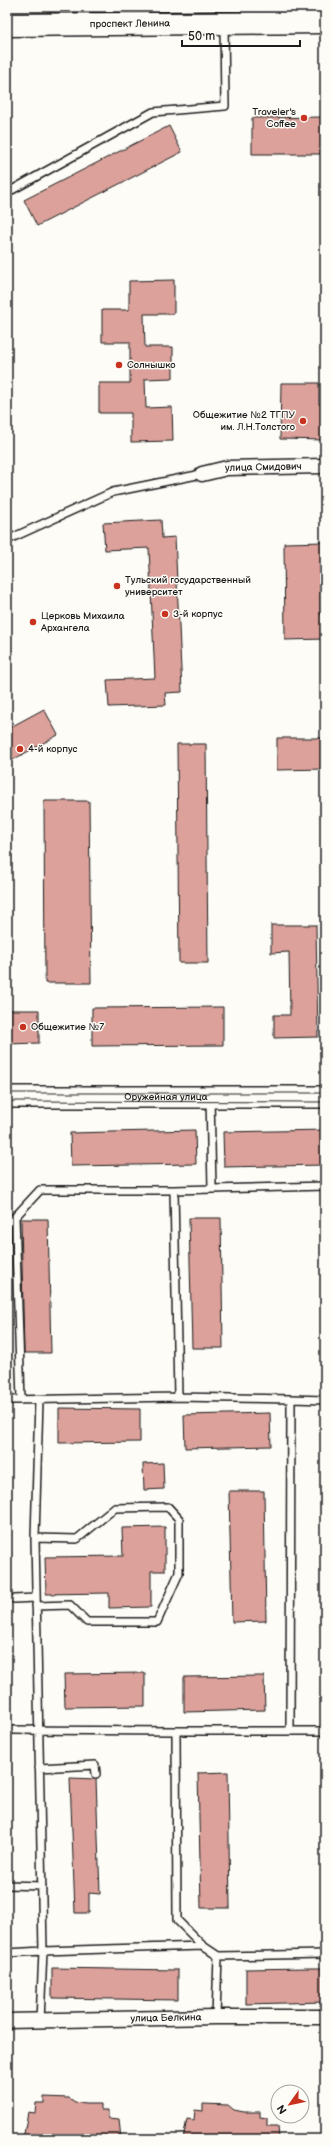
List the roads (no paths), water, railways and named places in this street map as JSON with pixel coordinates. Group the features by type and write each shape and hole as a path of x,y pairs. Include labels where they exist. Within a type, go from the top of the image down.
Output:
{"main road":[{"name":"проспект Ленина","path":"7,25 325,22"}],"street":[{"name":"улица Смидович","path":"202,474 227,468 325,466"},
{"name":"Оружейная улица","path":"7,1097 325,1097"},
{"name":"улица Белкина","path":"7,2021 216,2017 325,2017"}],"lane":[{"path":"12,190 153,112 225,106 224,23"},
{"path":"7,540 113,492 202,474"},
{"path":"210,1097 212,1188"},
{"path":"7,1224 40,1190 174,1190 325,1186"},
{"path":"174,1190 178,1398"},
{"path":"15,1217 21,1400"},
{"path":"7,1400 178,1398 325,1400"},
{"path":"290,1731 291,1399"},
{"path":"39,1400 35,1538 43,1951 40,2021"},
{"path":"35,1538 77,1539 115,1508 168,1506 179,1519 179,1573 157,1622 87,1622 70,1604 36,1606"},
{"path":"14,1599 36,1598"},
{"path":"7,1730 325,1732"},
{"path":"176,1731 177,1920 203,1946 218,1956 325,1954"},
{"path":"39,1768 94,1765 96,1774"},
{"path":"7,1885 42,1886"},
{"path":"7,1953 203,1946"},
{"path":"216,2017 218,1956"}],"tram line":[{"path":"7,1093 325,1093"},
{"path":"7,1101 325,1102"}],"place":[{"name":"Traveler's Coffee","path":"304,118"},
{"name":"Солнышко","path":"119,365"},
{"name":"Общежитие №2 ТГПУ им. Л.Н.Толстого","path":"303,421"},
{"name":"Тульский государственный университет","path":"117,586"},
{"name":"3-й корпус","path":"165,614"},
{"name":"Церковь Михаила Архангела","path":"33,622"},
{"name":"4-й корпус","path":"20,749"},
{"name":"Общежитие №7","path":"23,1027"}]}
